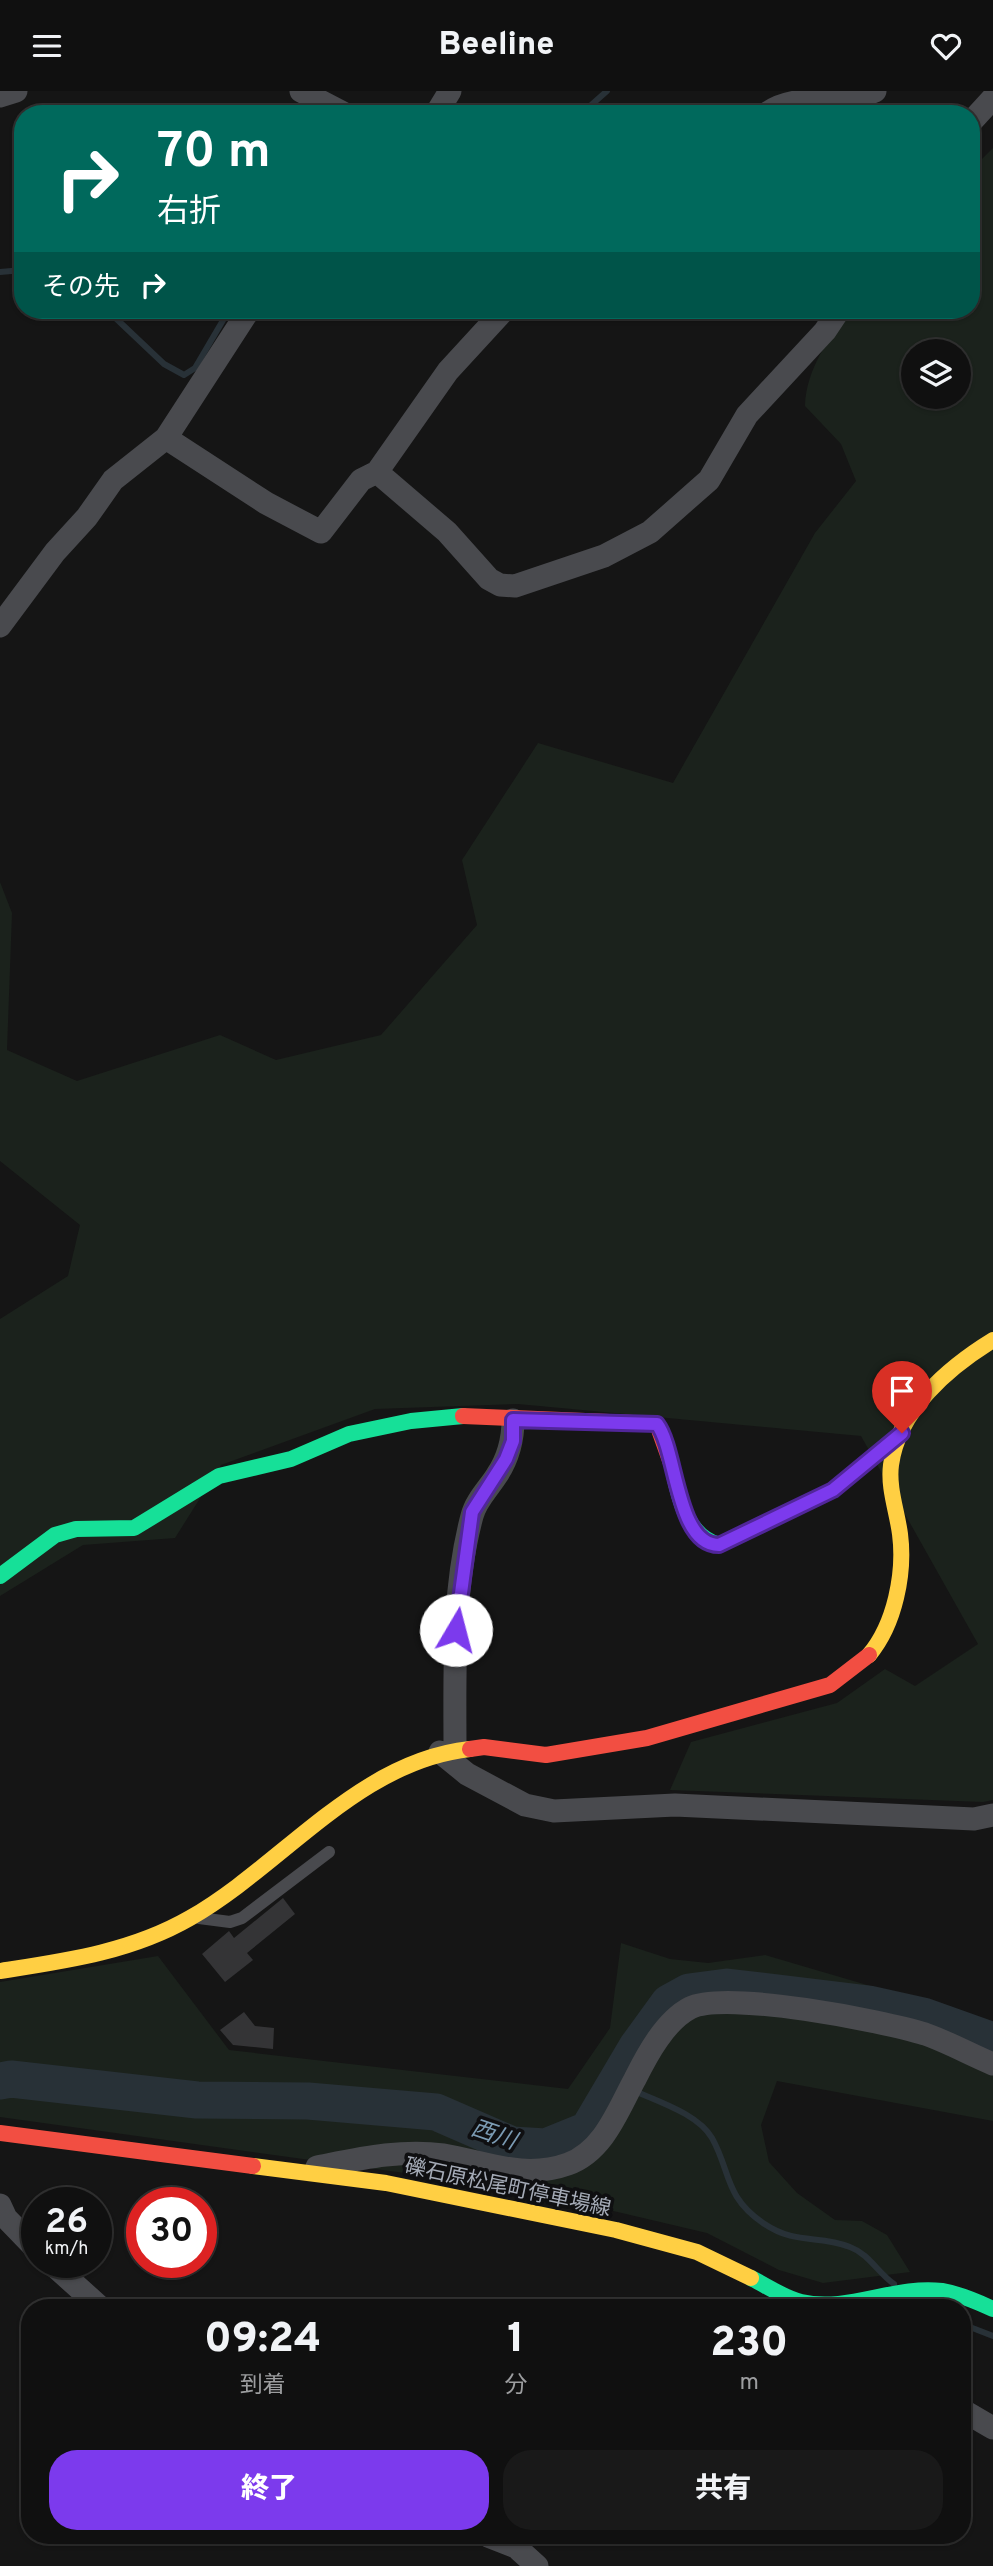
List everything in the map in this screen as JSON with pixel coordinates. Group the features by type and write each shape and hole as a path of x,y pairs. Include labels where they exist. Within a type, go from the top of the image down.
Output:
{"street":[{"path":"0,96 16,91"},
{"path":"301,91 328,105"},
{"path":"781,105 790,100 853,98 875,91"},
{"path":"980,112 993,98"},
{"path":"3,616 87,517 113,480 166,438 242,319"},
{"path":"166,438 266,503 321,532 361,480 377,472 448,371 496,319"},
{"path":"377,472 447,533 489,579 500,585 515,586 604,556 650,532 709,480 747,415 833,319"},
{"path":"0,1971 61,1962 128,1946 192,1917 375,1782 413,1761 447,1751 484,1747 546,1755 647,1738 830,1685 854,1670 875,1647 890,1615 902,1557 890,1479 892,1456 926,1391 993,1340"},
{"path":"0,1576 55,1535 76,1529 134,1528 155,1518 219,1476 290,1459 349,1434 411,1420 462,1416 657,1424 677,1490 696,1535 710,1545 719,1545 833,1490 902,1433"},
{"path":"513,1420 513,1441 506,1459 480,1499 470,1527 456,1630 447,1751 467,1773 525,1805 554,1811 675,1805 974,1819 993,1815"},
{"path":"300,2171 382,2154 441,2155 519,2173 568,2164 587,2152 606,2134 666,2029 690,2008 719,2003 755,2003 803,2009 925,2034 993,2064"},
{"name":"礫石原松尾町停車場線","path":"1,2135 386,2183 659,2240 697,2252 791,2299"},
{"path":"0,2205 6,2218 21,2233"},
{"path":"68,2278 91,2299"},
{"name":"礫石原松尾町停車場線","path":"868,2299 916,2291 940,2291 967,2297 993,2309"},
{"path":"971,2415 993,2428"},
{"path":"508,2544 516,2547 537,2566"}],"lane":[{"path":"192,1917 230,1921 242,1918 330,1852"}],"shaded area":[{"path":"993,148 993,1800 983,1802 670,1790 691,1742 837,1703 885,1669 915,1686 978,1644 861,1436 518,1404 375,1409 221,1465 175,1538 83,1545 0,1596 0,1319 68,1276 80,1225 0,1161 0,882 12,913 7,1050 77,1081 220,1035 276,1060 381,1035 477,925 462,860 538,743 673,783 815,533 856,481 841,444 805,406 814,367 827,342 845,319 980,319 980,161"},
{"path":"621,1943 670,1959 708,1963 765,1955 891,1992 993,2027 993,2121 777,2081 761,2125 769,2162 797,2193 835,2220 862,2221 887,2235 910,2272 823,2283 779,2270 707,2233 520,2189 0,2117 0,1982 158,1956 229,2050 568,2089 610,2028"}],"building":[{"path":"283,1898 295,1914 247,1953 253,1960 225,1982 202,1954 229,1931 234,1938"},
{"path":"244,2012 255,2026 274,2028 273,2049 233,2045 220,2030"}],"waterway":[{"path":"591,105 607,91"},
{"path":"0,272 14,271"},
{"path":"116,319 164,364 184,375 195,368 224,319"},
{"name":"西川","path":"0,2081 11,2079 197,2100 308,2101 436,2112 512,2145 546,2147 588,2130 637,2047 669,2003 689,1992 727,1987 869,2004 923,2016 993,2041"},
{"path":"635,2091 688,2115 706,2130 718,2150 730,2183 741,2203 763,2223 786,2235 838,2243 857,2250 894,2284"},
{"path":"971,2327 993,2336"}],"traffic: fast":[{"path":"0,1576 55,1535 76,1529 134,1528 219,1476 291,1459 349,1434 411,1421 463,1416"},
{"path":"672,1466 681,1502 691,1524 698,1533 719,1545 833,1490 902,1433"},
{"path":"751,2278 791,2299"},
{"path":"870,2299 924,2290 942,2291 969,2299"},
{"path":"971,2300 993,2309"}],"traffic: slow":[{"path":"869,1655 886,1629 899,1581 900,1534 890,1474 896,1445 904,1426 928,1392 959,1363 993,1340"},
{"path":"0,1971 97,1953 168,1930 224,1896 323,1818 392,1773 430,1758 470,1749"},
{"path":"253,2166 386,2183 616,2230 697,2252 751,2278"}],"traffic: jam":[{"path":"463,1416 657,1424 672,1466"},
{"path":"470,1749 484,1747 546,1755 647,1738 830,1685 869,1655"},
{"path":"0,2133 253,2166"}],"route":[{"path":"456,1630 472,1512 506,1459 513,1441 513,1420 657,1424 677,1490 696,1535 710,1545 719,1545 833,1490 902,1433"}]}
